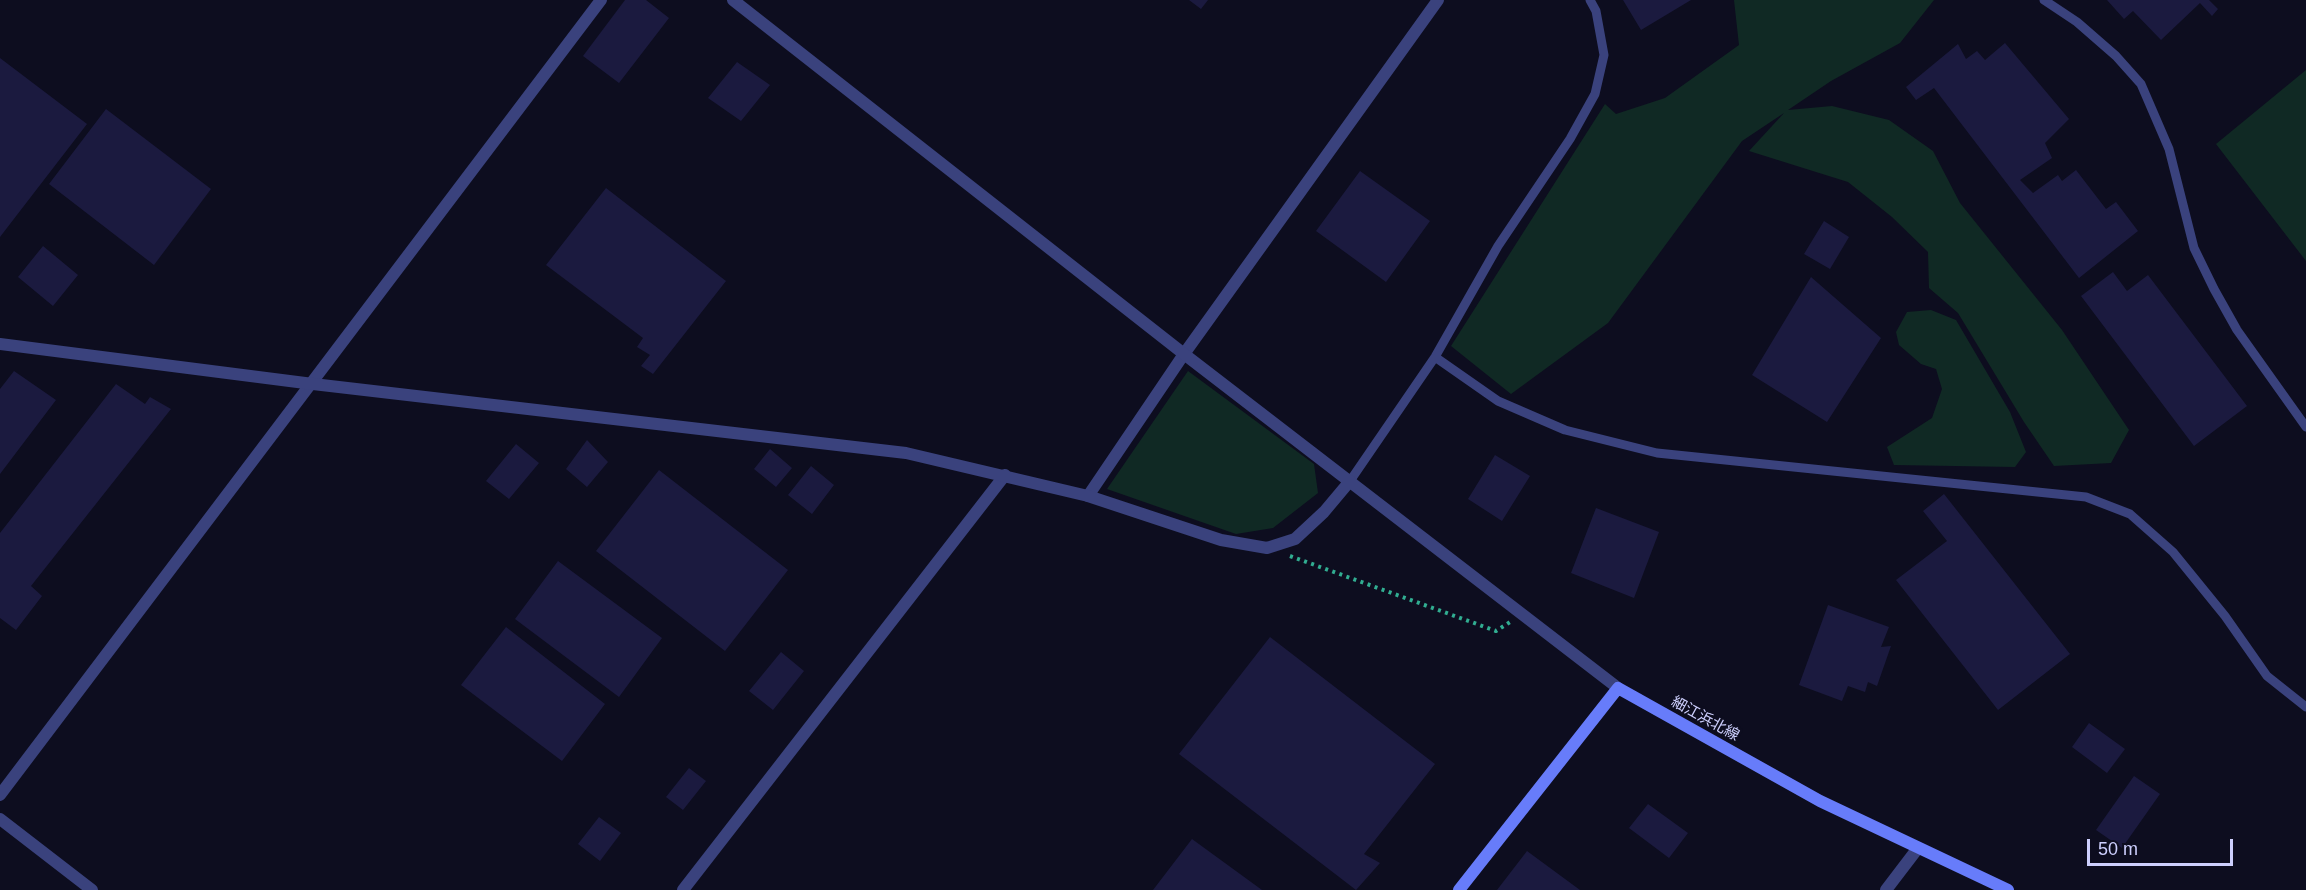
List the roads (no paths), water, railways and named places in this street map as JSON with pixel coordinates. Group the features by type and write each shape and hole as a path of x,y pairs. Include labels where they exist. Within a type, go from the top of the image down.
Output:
{"main road":[{"name":"細江浜北線","path":"1618,688 1820,801 2008,890"},
{"path":"1459,890 1618,688"}],"street":[{"path":"0,795 313,384 601,0"},
{"path":"733,0 1184,354 1520,615 1618,688"},
{"path":"1088,496 1184,354 1438,0"},
{"path":"0,344 313,384 906,453 1005,474 1088,496 1221,540 1268,548 1295,539 1324,512 1350,481"},
{"path":"683,890 1005,474"},
{"path":"0,819 92,890"},
{"path":"1886,890 1918,848"}],"lane":[{"path":"1350,481 1435,357 1498,246 1570,139 1595,94 1604,55 1596,11 1590,0"},
{"path":"2044,0 2085,29 2116,56 2141,84 2169,149 2194,248 2214,290 2237,330 2306,427"},
{"path":"1435,357 1498,401 1565,430 1657,453 2076,496 2130,514 2173,552 2225,616 2267,676 2306,707"}]}
